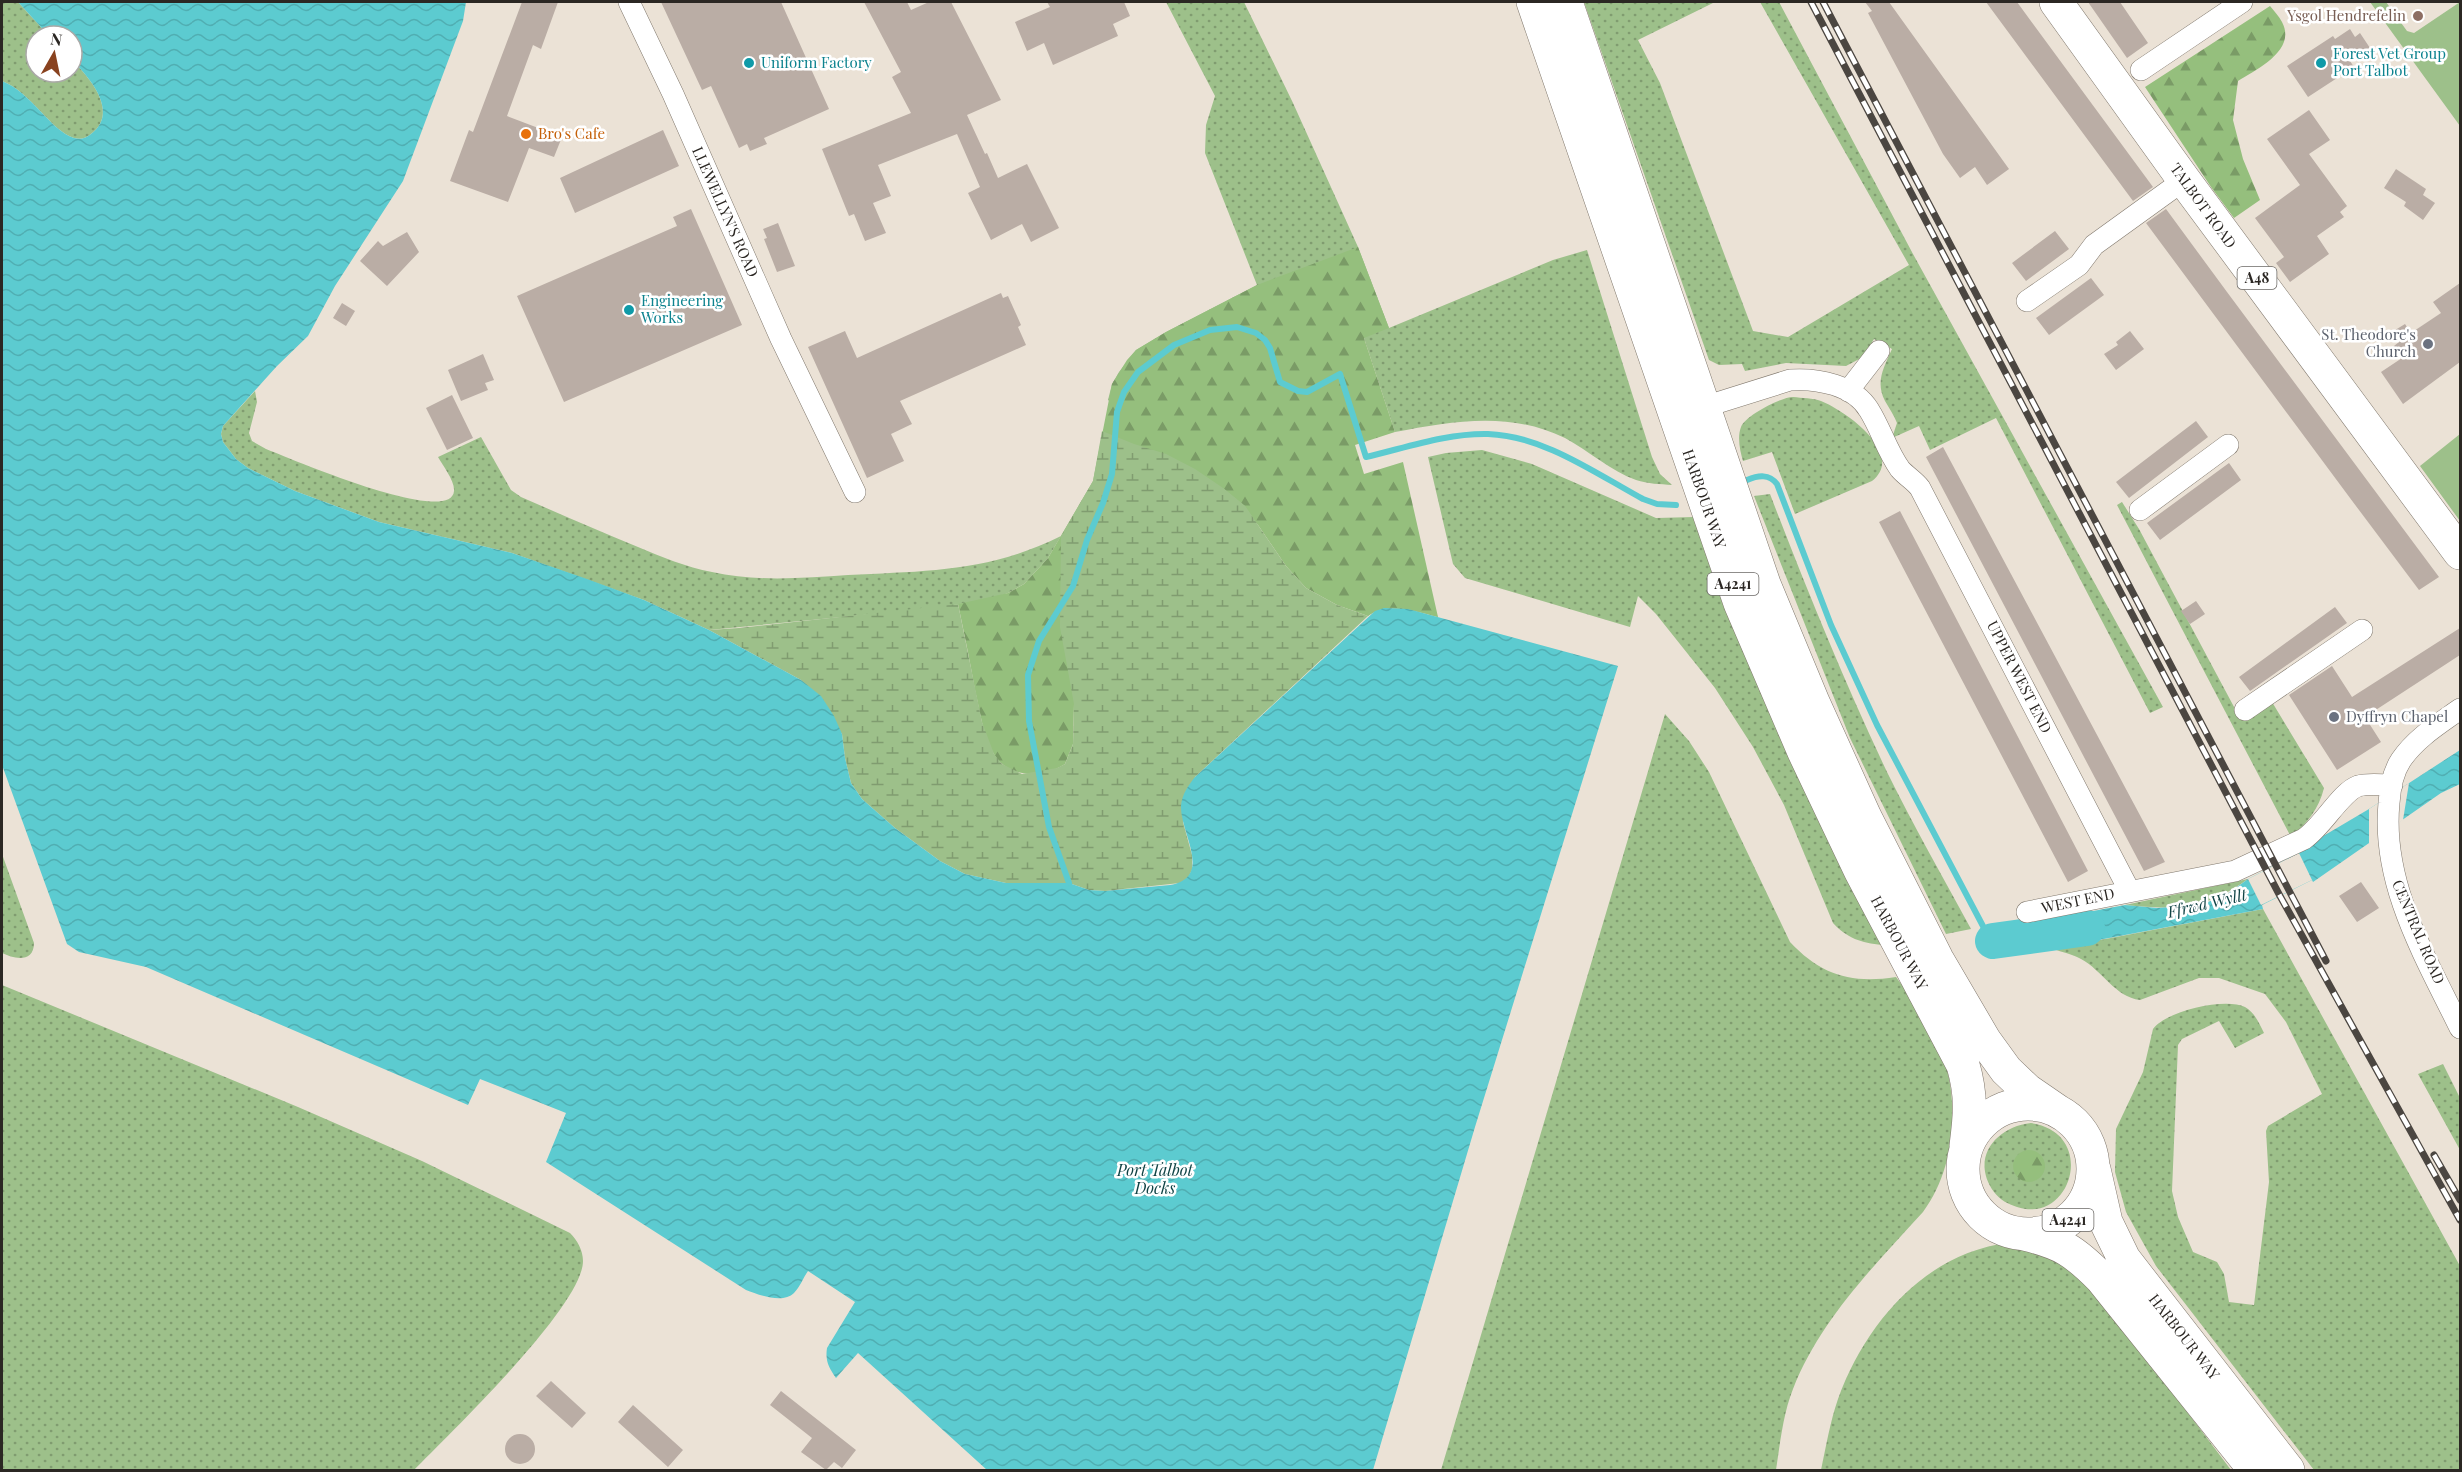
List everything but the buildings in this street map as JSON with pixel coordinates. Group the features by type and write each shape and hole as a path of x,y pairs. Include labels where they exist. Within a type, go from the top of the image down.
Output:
{"main road":[{"name":"HARBOUR WAY","path":"1533,2 1740,603 1803,752 1963,1065 1970,1094 1971,1110 1966,1146"},
{"name":"HARBOUR WAY","path":"1566,2 1764,584 1813,702 1865,817 1936,959 1985,1041 2006,1070 2027,1090 2059,1112"},
{"name":"TALBOT ROAD","path":"2056,2 2184,180 2460,553"},
{"name":"A4241","path":"2024,1104 2042,1105 2059,1112 2072,1121 2082,1133 2092,1159 2090,1187 2077,1212 2065,1223 2050,1230 2022,1234 1995,1225 1974,1206 1962,1173 1966,1146 1981,1124 2003,1108 2024,1104"},
{"name":"HARBOUR WAY","path":"2092,1159 2106,1221 2124,1259 2288,1470"},
{"name":"HARBOUR WAY","path":"2022,1234 2061,1244 2081,1258 2095,1272 2255,1470"}],"street":[{"name":"LLEWELLYN'S ROAD","path":"629,2 673,94 781,339 855,492"},
{"path":"2141,70 2242,2"},
{"path":"2027,301 2079,265 2094,245 2184,180"},
{"path":"1704,407 1790,380 1804,379 1831,384 1848,391 1879,351"},
{"name":"UPPER WEST END","path":"1848,391 1869,409 1901,470 1920,488 2129,890"},
{"path":"2139,510 2228,445"},
{"path":"2245,710 2362,630"},
{"name":"CENTRAL ROAD","path":"2460,709 2421,737 2402,758 2395,770 2391,790 2388,831 2389,856 2399,894 2431,969 2460,1028"},
{"name":"WEST END","path":"2027,912 2129,890 2223,874 2243,868 2314,832 2350,790 2360,786 2391,790"}],"green space":[{"path":"2,2 18,2 38,24 24,24 24,84 84,84 84,74 99,95 103,116 99,125 89,135 79,139 74,138 57,128 22,94 2,81"},
{"path":"1166,2 1244,2 1293,103 1358,247 1389,328 1553,260 1587,250 1652,457 1660,474 1672,485 1636,480 1565,438 1523,424 1502,421 1460,422 1395,432 1364,338 1299,360 1438,617 1393,609 1375,612 1368,616 1108,400 1112,384 1136,350 1257,285 1205,153 1206,125 1215,96"},
{"path":"1584,2 1715,2 1638,40 1660,83 1753,331 1788,337 1909,265 1760,2 1779,2 1913,254 2163,707 2150,713 1996,418 1930,450 1919,426 1892,438 1897,423 1882,394 1881,381 1892,349 1874,339 1863,357 1846,366 1786,363 1745,371 1742,364 1719,365 1709,360"},
{"path":"2370,2 2386,2 2407,31 2414,33 2460,2 2460,126"},
{"path":"2270,6 2282,22 2285,32 2284,41 2273,58 2238,81 2233,120 2243,159 2260,200 2234,218 2145,87"},
{"path":"1358,247 1389,328 1364,338 1395,432 1355,445 1364,474 1403,462 1438,617 1402,608 1384,609 1368,616 1337,605 1306,588 1286,566 1245,506 1223,488 1074,704 1073,744 1065,764 1047,772 1028,774 1002,764 991,749 985,732 958,604 1008,593 1024,584 1048,558 1093,481 1112,384 1136,350 1257,285"},
{"path":"255,391 257,402 249,433 252,441 266,449 334,476 399,496 426,501 446,500 454,491 454,487 438,457 481,437 511,490 521,497 665,558 712,572 745,577 797,578 957,568 1008,557 1061,536 1048,558 1024,584 991,599 935,608 709,630 644,600 512,553 379,522 295,491 248,468 236,459 223,442 221,434 223,426"},
{"path":"1793,397 1821,401 1844,414 1869,435 1882,459 1881,470 1872,481 1795,514 1772,452 1743,461 1739,440 1741,427 1749,418 1772,404"},
{"path":"1102,431 1166,454 1195,469 1223,488 1245,506 1286,566 1306,588 1337,605 1368,616 1195,777 1183,822 1192,855 1192,870 1188,878 1180,883 1105,891 1089,890 1069,883 1006,883 965,874 940,861 895,828 862,799 851,783 842,734 801,680 709,630 958,604 982,722 994,754 1002,764 1022,774 1057,768 1065,764 1073,744 1074,704 1060,627 1061,536 1093,481"},
{"path":"2460,434 2460,521 2420,466"},
{"path":"1482,450 1532,464 1656,518 1694,517 1882,945 1855,939 1833,923 1784,805 1753,747 1715,688 1656,614 1638,596 1630,627 1465,578 1453,564 1428,457"},
{"path":"1770,494 1797,564 1871,738 1907,812 1971,929 1946,934 1850,738 1754,496"},
{"path":"2122,502 2139,529 2241,720 2272,702 2324,788 2312,815 2291,837 2117,505"},
{"path":"1665,714 1689,741 1709,772 1790,942 1813,962 1838,974 1865,979 1896,977 1925,1015 1939,1043 1947,1067 1951,1092 1952,1118 1945,1168 1936,1191 1923,1212 1850,1295 1833,1317 1804,1364 1787,1409 1776,1470 1441,1470"},
{"path":"2,854 34,943 31,954 27,957 17,958 2,953"},
{"path":"2248,879 2218,897 2190,906 2125,905"},
{"path":"2263,909 2460,1266 2460,1470 2314,1470 2156,1266 2126,1212 2115,1172 2116,1129 2143,1072 2153,1029 2160,1022 2183,1011 2224,1004 2245,1007 2254,1015 2264,1033 2235,1048 2219,1021 2182,1039 2178,1045 2172,1191 2178,1217 2193,1252 2217,1262 2224,1274 2229,1302 2254,1305 2269,1182 2266,1131 2268,1126 2322,1094 2286,1022 2265,994 2219,978 2199,978 2140,1000 2123,994 2081,959 2053,949"},
{"path":"2,985 298,1107 422,1161 570,1233 583,1257 577,1281 562,1308 512,1369 414,1470 2,1470"},
{"path":"2443,1064 2460,1098 2460,1150 2418,1074"},
{"path":"2031,1123 2052,1130 2065,1143 2071,1159 2070,1176 2063,1191 2052,1203 2036,1209 2017,1207 2002,1199 1994,1192 1987,1180 1985,1168 1990,1147 1997,1138 2018,1126"},
{"path":"2029,1150 2041,1154 2045,1166 2041,1178 2029,1182 2017,1178 2013,1166 2017,1154"},
{"path":"2008,1243 2053,1258 2097,1292 2231,1470 1821,1470 1838,1399 1864,1344 1882,1319 1925,1277 1950,1261 1978,1249"}],"water":[{"name":"Port Talbot Docks","path":"18,2 466,2 463,21 403,181 335,286 308,336 277,366 223,426 221,434 223,442 236,459 248,468 295,491 379,522 512,553 644,600 709,630 801,680 821,696 834,716 842,734 851,783 862,799 895,828 940,861 965,874 1006,883 1069,883 1089,890 1105,891 1170,885 1183,880 1190,873 1193,864 1181,806 1184,794 1192,780 1375,611 1384,608 1408,609 1618,666 1475,1127 1373,1470 987,1470 858,1353 836,1378 828,1364 827,1348 855,1302 808,1271 796,1291 784,1298 771,1298 746,1290 546,1162 566,1113 480,1079 468,1105 146,967 79,952 67,944 2,765 2,81 22,94 57,128 74,138 81,139 91,134 103,116 99,95 84,74 84,24 38,24"},
{"path":"2460,750 2460,784 2441,793 2313,882 2312,880 2262,905 2263,909 2040,951 2035,922 2125,905 2157,908 2200,905 2226,895 2248,879 2298,853"}],"pier":[{"path":"2409,783 2403,820 2369,844 2369,809"},
{"path":"2299,853 2312,880 2261,905 2248,879"}],"waterway":[{"path":"1069,883 1049,827 1029,721 1028,675 1039,641 1073,586 1087,540 1103,503 1112,474 1117,412 1124,392 1138,372 1174,345 1210,330 1237,327 1256,333 1265,340 1270,348 1280,382 1298,391 1307,392 1340,374 1366,457 1457,436 1473,434 1509,436 1529,441 1568,457 1643,499 1657,504 1676,505"},
{"path":"1747,480 1764,476 1771,478 1777,484 1831,625 1877,725 1993,941"},
{"name":"Ffrwd Wyllt","path":"1993,941 2087,928"}],"railway":[{"path":"1811,2 2280,896 2460,1220"},
{"path":"1823,2 2326,961"},
{"path":"2434,1155 2460,1200"}],"place":[{"name":"Ysgol Hendrefelin","path":"2418,16"},
{"name":"Uniform Factory","path":"749,63"},
{"name":"Forest Vet Group Port Talbot","path":"2321,63"},
{"name":"Bro's Cafe","path":"526,134"},
{"name":"Engineering Works","path":"629,310"},
{"name":"St. Theodore's Church","path":"2428,344"},
{"name":"Dyffryn Chapel","path":"2334,717"}]}
